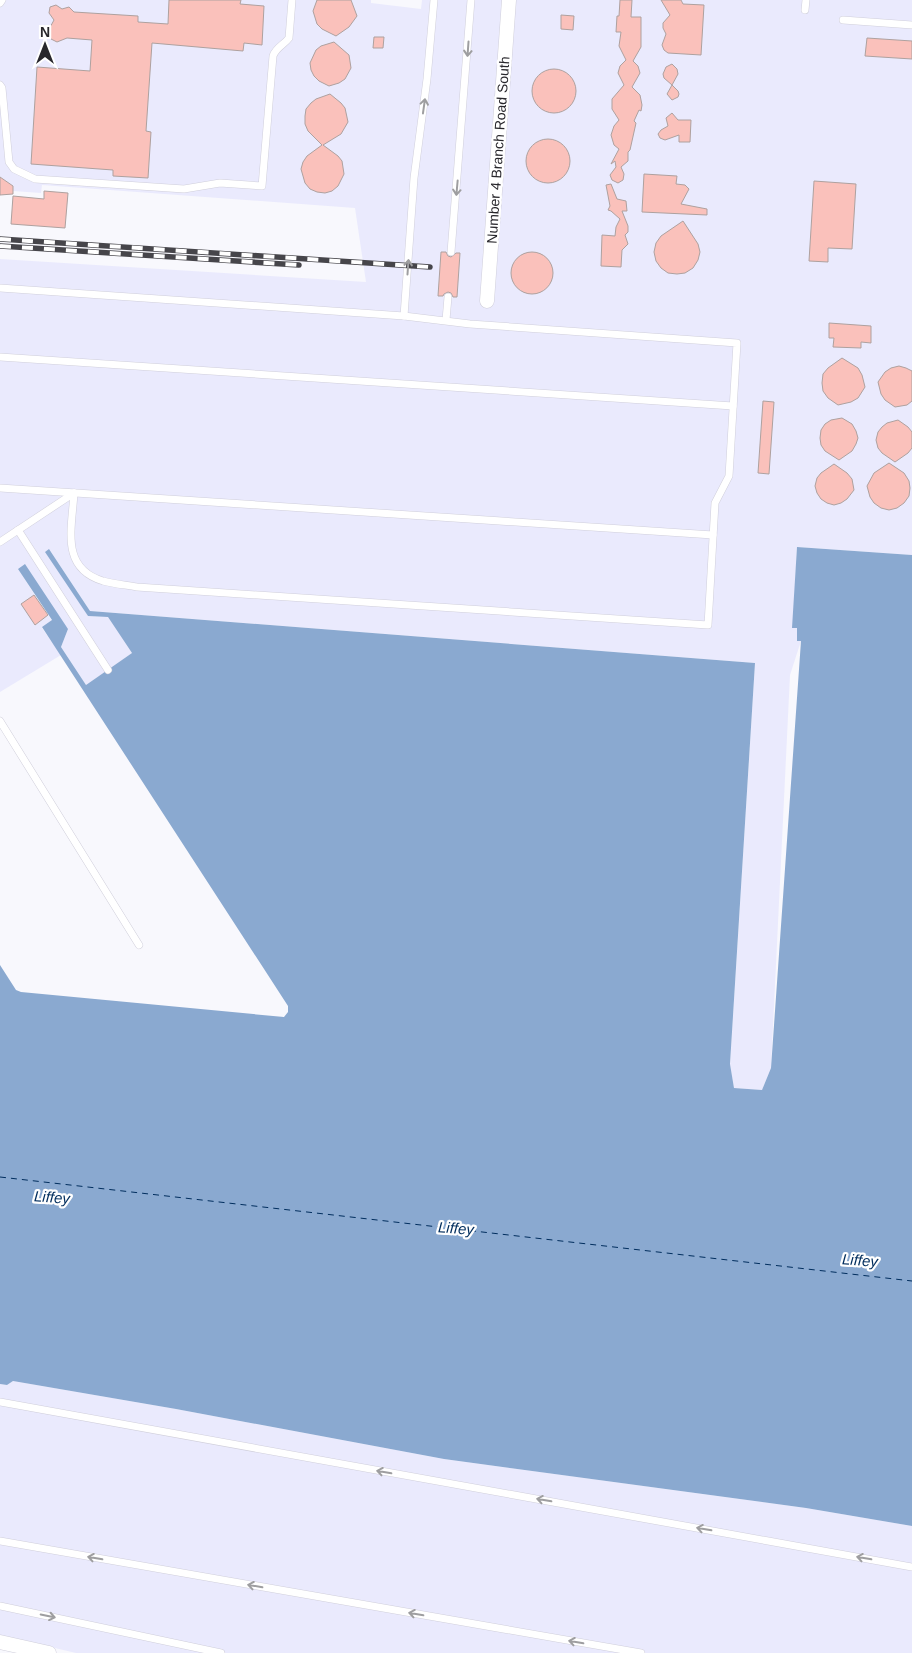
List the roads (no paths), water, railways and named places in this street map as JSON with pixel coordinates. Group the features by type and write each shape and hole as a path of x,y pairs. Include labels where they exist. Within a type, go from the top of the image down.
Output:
{"street":[{"name":"Number 4 Branch Road South","path":"487,301 508,0"},
{"path":"0,1642 49,1653"}],"lane":[{"path":"0,85 2,88 9,162 18,171 35,179 184,189 220,183 262,186 272,56 274,51 285,43 288,38 292,0"},
{"path":"404,316 414,178 427,79 434,0"},
{"path":"451,252 472,0"},
{"path":"805,10 806,0"},
{"path":"842,20 912,25"},
{"path":"0,288 404,316 470,324 738,343 729,476 715,503 708,625 137,587 104,582 88,576 76,564 71,550 74,493"},
{"path":"446,320 448,297"},
{"path":"0,357 733,406"},
{"path":"0,488 713,535"},
{"path":"0,542 74,493"},
{"path":"18,530 108,670"},
{"path":"0,721 139,945"},
{"path":"0,1402 912,1567"},
{"path":"0,1541 641,1653"},
{"path":"0,1606 221,1653"}],"water":[{"name":"Liffey","path":"797,547 912,555 912,1526 806,1508 444,1459 13,1381 7,1385 0,1384 0,965 16,990 21,992 284,1017 288,1012 288,1006 42,627 52,620 18,569 25,564 68,629 61,647 86,685 132,653 108,617 88,616 45,552 49,549 90,611 755,663 730,1064 734,1088 762,1090 771,1068 801,641 797,641 797,628 792,628"}],"railway":[{"path":"0,239 430,267"},
{"path":"0,246 299,265"}]}
